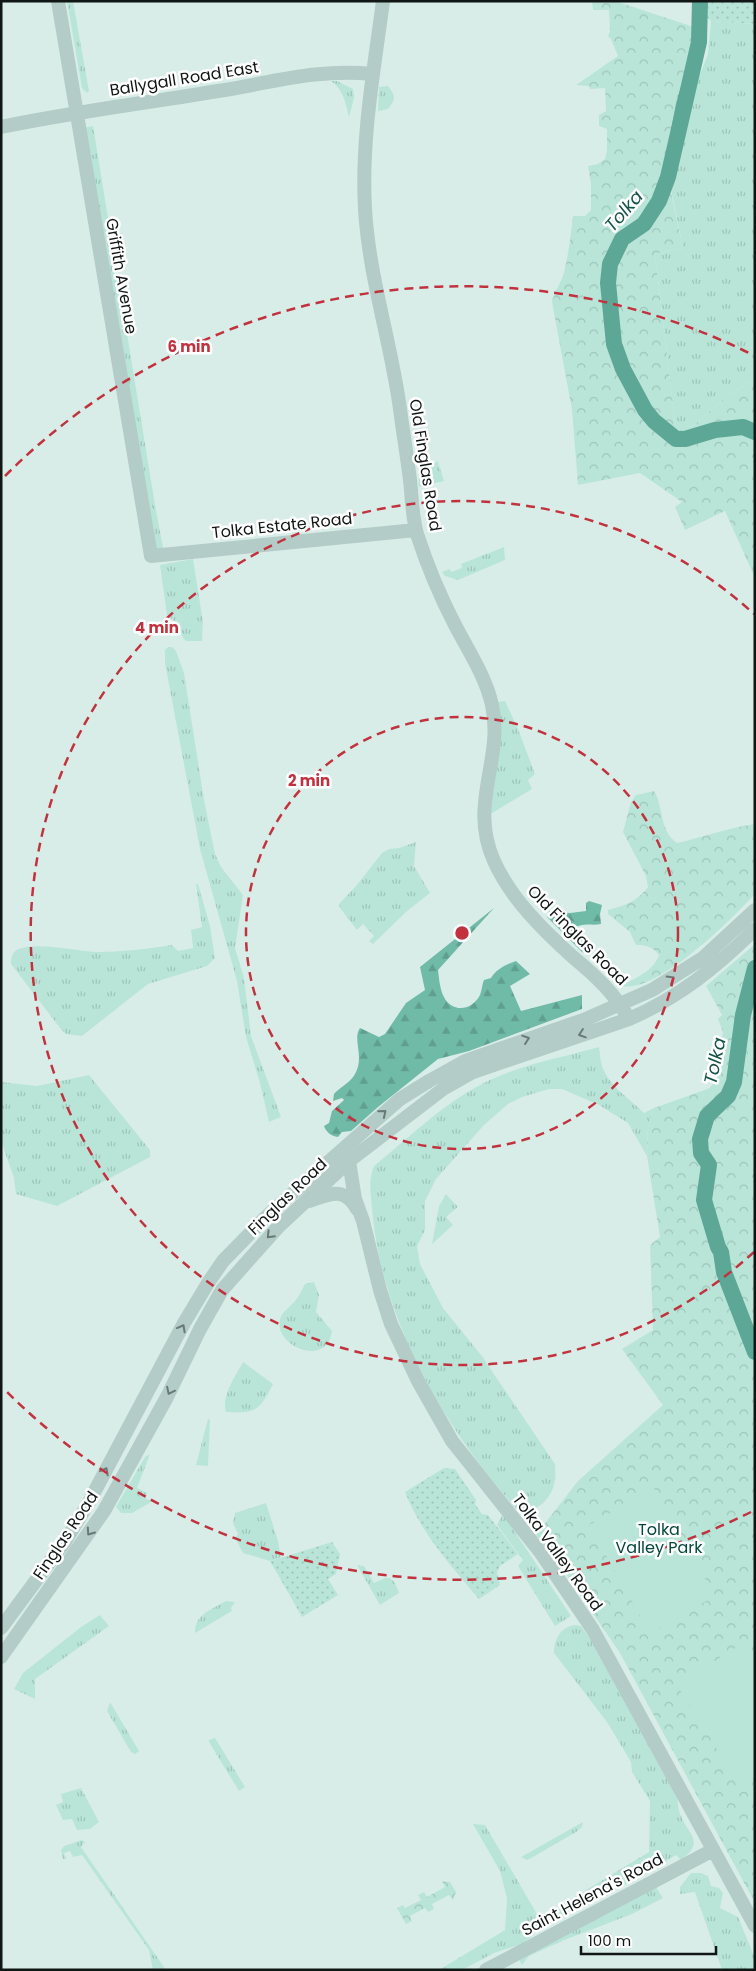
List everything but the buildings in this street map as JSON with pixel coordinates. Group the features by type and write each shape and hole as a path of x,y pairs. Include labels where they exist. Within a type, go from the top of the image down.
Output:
{"main road":[{"name":"Griffith Avenue","path":"58,1 151,556"},
{"name":"Old Finglas Road","path":"383,1 364,146 370,259 400,407 416,530 424,556 447,609 480,673 491,702 495,736 484,807 488,844 494,862 514,895 530,914 609,990 629,1019"},
{"name":"Ballygall Road East","path":"1,127 76,112 324,73 350,72 372,74"},
{"name":"Tolka Estate Road","path":"151,556 416,530"},
{"name":"Finglas Road","path":"1,1628 66,1540 89,1502 179,1332 208,1283 223,1261 267,1216 400,1099 465,1061 586,1019 652,990 696,963 755,910"},
{"name":"Finglas Road","path":"1,1657 104,1511 167,1397 200,1329 222,1290 260,1246 305,1202 349,1161 443,1089 473,1072 629,1019 668,1000 730,954 755,929"},
{"path":"339,1151 349,1161"},
{"name":"Tolka Valley Road","path":"349,1161 355,1199 363,1221 371,1261 391,1324 437,1417 472,1467 541,1553 583,1614 755,1926"},
{"path":"305,1202 333,1192 338,1193 353,1202 363,1221"},
{"name":"Saint Helena's Road","path":"486,1970 713,1850"}],"green space":[{"path":"67,1 73,1 89,91 87,93 82,88"},
{"path":"592,1 615,1 694,27 687,68 676,103 663,173 658,189 671,193 683,248 655,254 675,422 684,427 693,426 732,392 755,379 755,578 725,511 685,530 675,507 682,502 640,473 578,485 572,410 552,302 564,273 573,216 585,216 591,210 591,184 588,166 598,164 605,159 607,150 607,129 599,126 599,115 606,111 605,88 590,89 589,86 576,85 618,56 608,36 610,31 609,10 593,10"},
{"path":"704,1 755,1 755,24 711,21 704,15"},
{"path":"613,9 697,31 696,48 667,176 657,201"},
{"path":"711,21 755,24 755,379 732,392 693,426 684,428 675,422 655,254 683,248 671,190 687,108 708,54"},
{"path":"331,81 337,81 353,89 354,98 349,117 341,92"},
{"path":"388,86 393,92 394,100 388,109 378,111 379,87"},
{"path":"93,126 164,552 151,554 82,128"},
{"path":"438,461 444,481 419,487 421,474"},
{"path":"504,547 505,560 458,580 445,576 442,572 450,569 451,572 462,568 461,564"},
{"path":"193,559 203,622 202,641 186,641 178,624 167,615 160,565"},
{"path":"168,647 172,647 176,651 184,673 204,800 215,854 221,867 243,895 235,948 244,978 251,1036 281,1117 269,1122 246,1037 237,981 200,849 165,663 165,650"},
{"path":"505,701 535,774 528,780 532,789 484,818 492,703"},
{"path":"654,791 667,832 677,843 755,824 755,894 712,937 673,967 654,979 636,985 621,986 648,970 657,961 659,955 649,947 636,945 630,932 608,914 608,910 630,902 648,887 646,876 623,832 631,802 636,795"},
{"path":"416,842 414,866 430,893 406,912 373,944 369,941 374,936 363,924 357,930 339,904 382,853 389,849 399,848"},
{"path":"196,884 198,884 210,926 215,958 207,966 148,984 82,1036 66,1034 60,1028 11,964 15,951 36,946 96,952 172,945 178,951 193,948 191,930 202,927"},
{"path":"589,901 602,905 600,914 601,924 584,925 574,928 576,938 582,939 588,947 587,954 582,952 547,917 549,911 570,913 586,911 586,903"},
{"path":"494,908 438,970 442,991 448,1002 457,1008 467,1007 472,1004 480,995 484,980 491,978 505,965 516,961 530,974 510,986 521,1011 582,995 582,1009 469,1051 438,1059 351,1131 342,1132 338,1137 333,1136 324,1126 329,1123 332,1111 344,1100 342,1098 333,1101 334,1094 350,1080 358,1068 357,1037 360,1028 379,1037 385,1034 406,1003 425,990 420,967"},
{"name":"Tolka Valley Park","path":"755,944 755,1903 620,1653 566,1574 536,1535 578,1481 663,1405 622,1349 653,1330 650,1245 660,1237 647,1156 648,1127 654,1108 710,1088 717,1077 723,1032 718,1019 722,1015 706,986"},
{"path":"599,1047 602,1066 614,1086 644,1113 654,1108 648,1127 647,1156 628,1123 599,1105 562,1089 549,1089 522,1097 508,1104 484,1125 436,1179 425,1201 425,1230 417,1246 420,1264 443,1308 481,1355 555,1464 553,1487 546,1500 536,1508 522,1510 515,1508 482,1468 454,1427 421,1372 396,1313 378,1251 370,1192 372,1172 374,1166 426,1122 467,1092 496,1077 539,1062"},
{"path":"89,1075 150,1150 150,1157 57,1206 16,1194 14,1178 1,1141 1,1082 37,1086"},
{"path":"446,1194 458,1207 446,1217 453,1225 432,1244 439,1206"},
{"path":"314,1282 319,1295 316,1312 332,1331 328,1343 321,1349 313,1351 296,1347 289,1342 283,1335 280,1319 305,1284"},
{"path":"243,1362 273,1384 260,1405 251,1411 226,1412 227,1393"},
{"path":"208,1419 210,1420 208,1466 196,1465"},
{"path":"150,1454 137,1488 147,1493 146,1499 153,1501 132,1513 121,1513 116,1507 145,1457"},
{"path":"444,1468 455,1469 476,1500 475,1504 482,1514 488,1515 518,1554 500,1566 497,1572 500,1585 479,1599 428,1535 405,1492"},
{"path":"654,1488 715,1596 650,1633 589,1525"},
{"path":"266,1503 281,1557 270,1561 243,1553 235,1538 238,1534 233,1523 235,1513"},
{"path":"503,1514 571,1616 555,1626 518,1566 523,1560 497,1525"},
{"path":"332,1542 340,1554 336,1574 328,1579 338,1595 302,1617 270,1561"},
{"path":"357,1565 364,1566 374,1583 390,1578 395,1583 399,1593 380,1605"},
{"path":"226,1601 235,1602 231,1608 232,1611 195,1633 195,1627 201,1617"},
{"path":"100,1615 109,1626 35,1679 35,1699 14,1689 23,1673 81,1627"},
{"path":"575,1625 581,1626 593,1643 677,1796 680,1814 691,1833 694,1843 693,1848 681,1860 676,1855 638,1878 564,1915 556,1912 561,1905 649,1852 650,1801 632,1772 631,1762 607,1722 554,1653 555,1643 562,1631"},
{"path":"740,1645 755,1668 755,1775 739,1784 677,1685"},
{"path":"110,1702 139,1751 135,1754 131,1752 107,1711"},
{"path":"215,1738 245,1787 239,1791 209,1742 209,1740"},
{"path":"81,1788 99,1822 90,1829 77,1830 72,1819 63,1820 56,1805 63,1802 61,1794"},
{"path":"583,1822 582,1827 576,1832 533,1857 527,1860 521,1857"},
{"path":"473,1824 485,1825 537,1914 537,1926 531,1937 522,1944 494,1953 462,1970 439,1970 505,1930 507,1898 500,1871"},
{"path":"82,1840 85,1842 81,1847 166,1970 153,1970 149,1950 82,1855 73,1857 70,1851 64,1853 66,1859 63,1859 61,1850 64,1846"},
{"path":"691,1873 701,1873 708,1876 711,1886 719,1888 723,1893 720,1908 738,1917 755,1958 755,1970 722,1970 695,1892 680,1894 680,1887"},
{"path":"442,1881 450,1882 456,1892 453,1900 449,1895 432,1904 434,1909 428,1912 425,1908 410,1916 412,1921 406,1924 397,1908 403,1905 405,1908 421,1900 418,1895 424,1892 427,1897 445,1887"},
{"path":"656,1887 663,1898 632,1914 529,1956 522,1965 518,1958"}],"waterway":[{"name":"Tolka","path":"700,1 699,42 668,177 659,201 644,224 622,239 610,264 608,283 614,344 623,369 645,410 654,421 676,439 685,439 715,430 743,427 755,432"},
{"name":"Tolka","path":"755,968 743,1015 734,1082 728,1096 707,1116 700,1139 701,1153 709,1165 704,1200 721,1252 724,1272 755,1352"}]}
